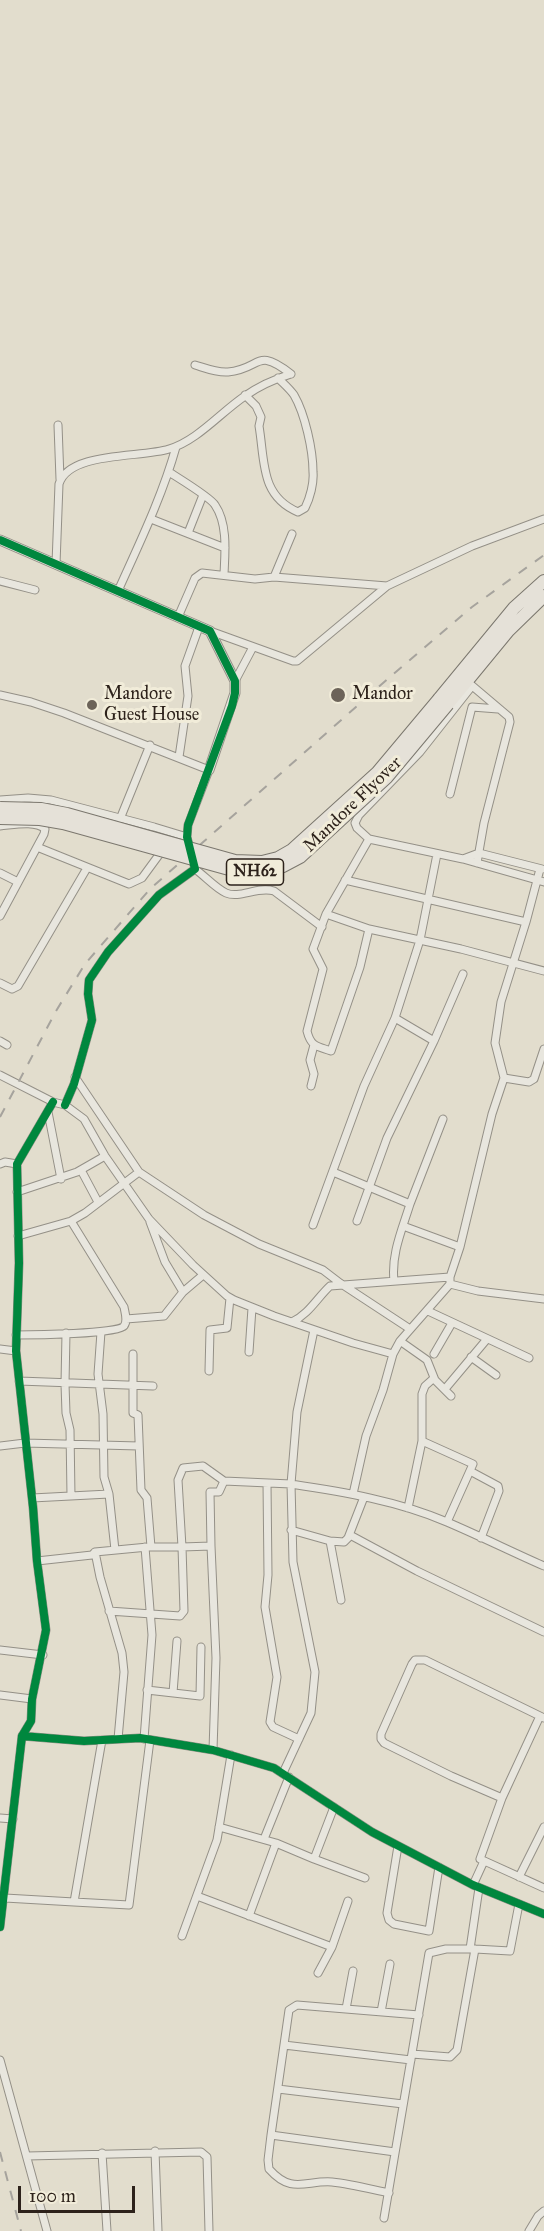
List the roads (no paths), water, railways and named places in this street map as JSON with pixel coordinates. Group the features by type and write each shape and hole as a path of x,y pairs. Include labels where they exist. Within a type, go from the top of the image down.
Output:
{"highway":[{"name":"NH62","path":"466,680 514,608 544,581"},
{"name":"NH62","path":"466,680 508,631 544,596"},
{"name":"Mandore Flyover","path":"0,808 41,809 235,861 262,862 278,858 292,850 377,773 443,701 466,680"},
{"name":"Mandore Flyover","path":"0,818 51,821 229,869 250,872 268,871 300,857 379,785 443,701"}],"street":[{"path":"60,479 71,469 100,458 136,455 176,447 211,425 245,395 291,374 270,360 264,360 232,372 195,365"},
{"path":"245,395 256,406 261,417 259,426 268,486 286,507 298,512 306,508 314,472 299,406 292,393 278,378"},
{"path":"56,564 60,479 58,425"},
{"path":"118,591 169,472 176,447"},
{"path":"169,472 215,504 222,522 225,548 224,574"},
{"path":"188,533 203,495"},
{"path":"150,519 225,548"},
{"path":"0,540 199,627 297,661 387,586 472,546 544,519"},
{"path":"274,577 292,534"},
{"path":"178,616 195,578 202,573 255,579 274,577 387,586"},
{"path":"0,580 35,590"},
{"path":"179,757 188,696 185,666 199,627"},
{"path":"210,631 235,681 235,693 188,825 187,837 195,869 226,893 237,895 265,888 274,891 321,927"},
{"path":"235,681 253,647"},
{"path":"477,863 484,823 510,726 509,717 466,680 420,752 359,815 355,823 369,839 463,859 477,863 540,881"},
{"path":"0,695 31,702 150,745 209,770"},
{"path":"450,794 472,706 500,710"},
{"path":"120,819 150,745"},
{"path":"0,800 28,798 51,800 187,837"},
{"path":"0,826 35,824 45,829 0,916"},
{"path":"37,848 123,883 133,884 146,873 175,834"},
{"path":"369,839 326,914 314,949 323,969 307,1031 309,1040 314,1045 332,1051 360,967 369,929"},
{"path":"353,1494 366,1436 393,1354 400,1341 428,1311 450,1278 460,1247 492,1114 504,1078 495,1043 501,1002 542,869 478,853 463,859"},
{"path":"313,1225 364,1086 395,1018 420,940 437,854"},
{"path":"0,983 12,989 18,986 87,868"},
{"path":"66,1102 75,1081 92,1020 88,994 89,980 108,952 159,895 195,869"},
{"path":"0,873 18,882"},
{"path":"345,880 526,922"},
{"path":"326,914 369,929 544,971"},
{"path":"357,1221 387,1138 434,1041 463,974"},
{"path":"395,1018 434,1041"},
{"path":"311,1086 314,1074 310,1060 314,1045"},
{"path":"504,1078 529,1082 534,1079 544,1049"},
{"path":"0,1075 53,1102 66,1102 84,1119 105,1156 149,1219 203,1275 230,1298 314,1330 393,1354"},
{"path":"75,1081 139,1172 213,1220 259,1244 323,1270 410,1329"},
{"path":"0,1927 5,1898 4,1852 13,1818 22,1736 31,1721 32,1699 46,1630 16,1351 17,1164 53,1102"},
{"path":"48,1112 61,1179"},
{"path":"394,1278 392,1264 403,1226 443,1119"},
{"path":"18,1192 61,1179 105,1156"},
{"path":"0,1164 5,1162 17,1164"},
{"path":"81,1170 98,1202"},
{"path":"18,1236 71,1221 139,1172"},
{"path":"333,1172 410,1204"},
{"path":"149,1219 165,1262 183,1292"},
{"path":"16,1335 101,1332 120,1330 124,1326 126,1318 124,1307 71,1221"},
{"path":"403,1226 460,1247"},
{"path":"126,1318 162,1317 183,1292 203,1275"},
{"path":"292,1322 303,1317 319,1297 338,1281 450,1278 478,1291 544,1299"},
{"path":"209,1371 210,1330 227,1328 230,1298"},
{"path":"249,1352 252,1308"},
{"path":"428,1311 529,1358"},
{"path":"434,1354 452,1323"},
{"path":"264,1839 299,1739 311,1713 315,1672 293,1562 291,1484 297,1412 314,1330"},
{"path":"101,1332 99,1385 103,1414 104,1477 109,1494 115,1550"},
{"path":"66,1333 65,1384 71,1496"},
{"path":"445,1389 487,1339"},
{"path":"400,1341 427,1360 434,1378 451,1396"},
{"path":"0,1349 16,1351"},
{"path":"5,1898 129,1905 147,1739 147,1690 152,1635 147,1498 141,1490 138,1415 133,1413 133,1354"},
{"path":"471,1357 496,1375"},
{"path":"408,1508 422,1441 422,1394 425,1386 434,1378"},
{"path":"19,1381 153,1386"},
{"path":"422,1441 472,1463 447,1522"},
{"path":"0,1446 25,1443 139,1446"},
{"path":"109,1611 180,1616 183,1614 178,1480 183,1468 203,1466 224,1481 291,1484 353,1494 408,1508 447,1522 544,1566"},
{"path":"470,1471 498,1486 499,1491 481,1538"},
{"path":"213,1750 216,1658 210,1546 210,1492 219,1492 224,1481"},
{"path":"267,1483 268,1575 265,1608 277,1677 270,1722 273,1727 299,1739"},
{"path":"32,1498 109,1494"},
{"path":"291,1530 330,1541 344,1542 350,1535 364,1497"},
{"path":"350,1535 417,1571 544,1632"},
{"path":"330,1541 341,1600"},
{"path":"37,1561 148,1547 210,1546"},
{"path":"95,1552 122,1653 124,1672 118,1739"},
{"path":"173,1693 177,1641"},
{"path":"147,1690 200,1696 201,1647"},
{"path":"0,1650 42,1655"},
{"path":"502,1798 384,1743 381,1739 381,1734 415,1660 425,1660 542,1717 502,1798 480,1859 544,1888"},
{"path":"0,1695 32,1699"},
{"path":"22,1736 84,1741 147,1739 213,1750 274,1768 372,1832 476,1886 544,1914"},
{"path":"74,1902 102,1740"},
{"path":"182,1936 213,1851 231,1755"},
{"path":"314,1859 334,1807"},
{"path":"0,1818 13,1818"},
{"path":"219,1827 276,1842 365,1878"},
{"path":"519,1876 544,1827"},
{"path":"249,1916 276,1842"},
{"path":"398,1846 387,1913 389,1920 394,1924 429,1931 439,1867"},
{"path":"284,2045 412,2057 450,2057 457,2050 473,1949 476,1886 484,1861"},
{"path":"196,1896 332,1947"},
{"path":"318,1974 332,1947 348,1901"},
{"path":"384,2218 429,1953 446,1949 510,1951 519,1904"},
{"path":"381,2012 390,1964"},
{"path":"346,2009 353,1971"},
{"path":"389,2193 336,2183 300,2185 282,2181 269,2169 271,2135 289,2010 292,2006 297,2005 418,2014"},
{"path":"0,2060 46,2231"},
{"path":"278,2090 403,2104"},
{"path":"271,2135 395,2151"},
{"path":"27,2156 155,2151 201,2152 207,2157 209,2231"},
{"path":"155,2151 158,2231"},
{"path":"102,2153 106,2231"},
{"path":"529,2231 544,2211"}],"railway":[{"path":"0,1117 56,1011 85,964 150,889 472,607 544,555"},
{"path":"0,2152 21,2231"}],"place":[{"name":"Mandor","path":"338,695"},
{"name":"Mandore Guest House","path":"92,705"}]}
